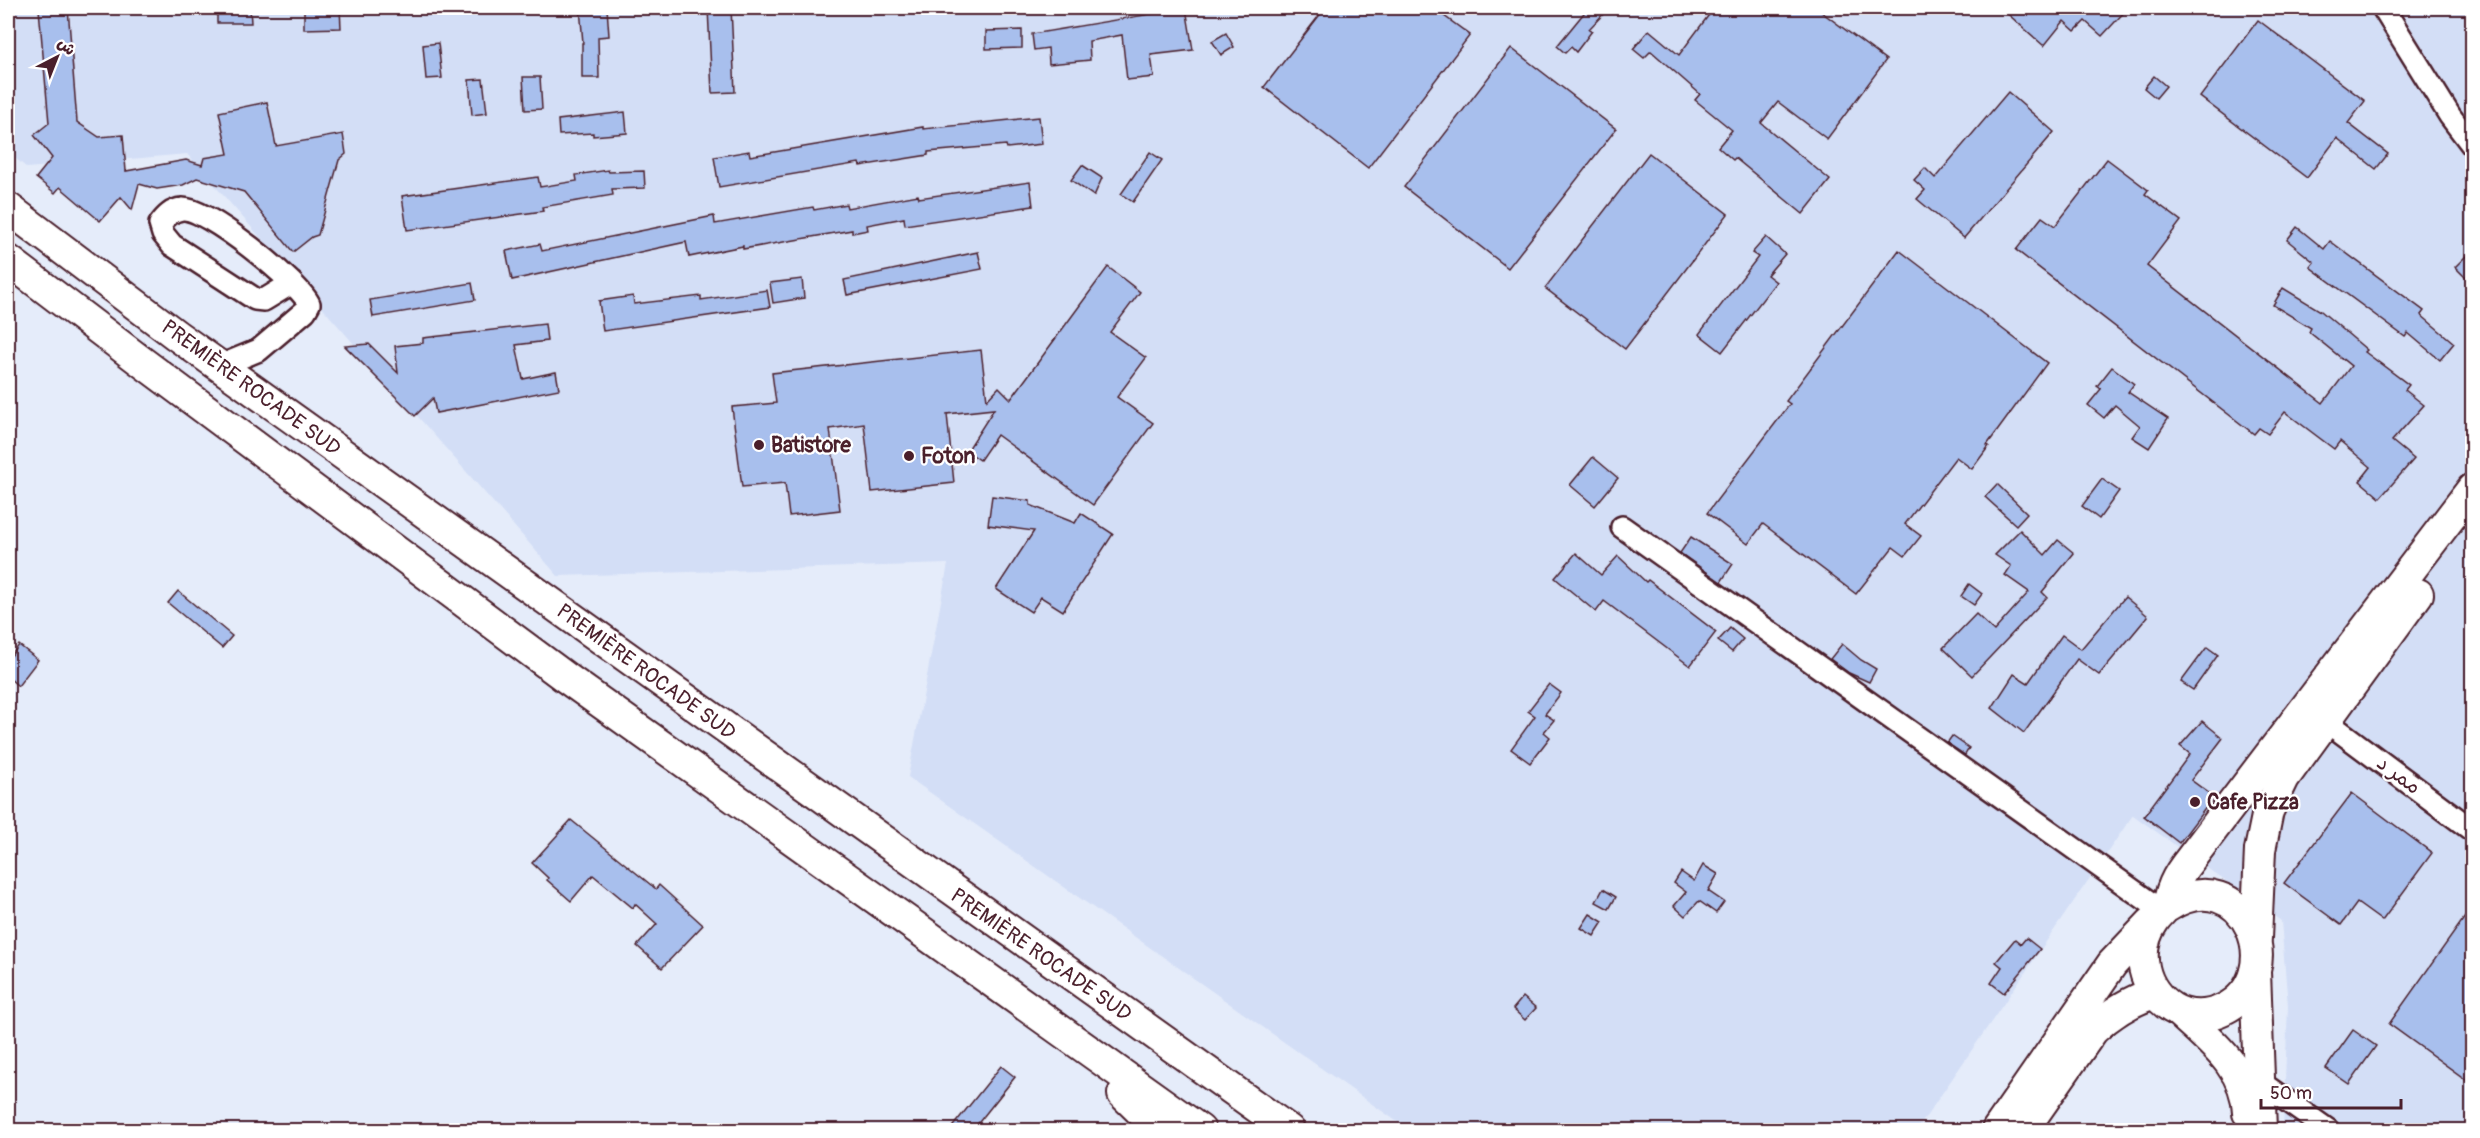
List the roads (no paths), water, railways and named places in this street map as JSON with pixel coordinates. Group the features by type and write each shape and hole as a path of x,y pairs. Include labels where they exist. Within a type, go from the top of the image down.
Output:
{"highway":[{"name":"PREMIÈRE ROCADE SUD","path":"8,208 220,366 1289,1131"},
{"name":"PREMIÈRE ROCADE SUD","path":"8,260 565,677 1200,1131"},
{"path":"2248,1131 2248,1106 2243,1086 2234,1067 2223,1053 2180,1013 2154,993 2144,971 2142,959 2147,933 2161,913 2180,873 2472,489"},
{"path":"2180,1013 2196,1016 2212,1014 2226,1008 2244,992 2255,958 2260,850 2268,811 2284,778 2472,520"},
{"path":"1997,1131 2112,964 2161,913 2180,899 2194,894 2209,894 2223,898 2246,916 2253,930 2261,1131"},
{"path":"2023,1131 2093,1030 2126,1004 2154,993"},
{"path":"1050,1023 1160,1131"}],"lane":[{"path":"2383,8 2450,116 2472,145"},
{"path":"220,366 259,350 305,312 309,304 306,296 292,283 243,241 202,215 184,209 167,214 160,224 163,234 172,245 255,299 264,300 292,283"},
{"path":"1622,527 2161,913"},
{"name":"ممر د","path":"2326,721 2472,830"},
{"path":"2260,1082 2328,1131"}],"place":[{"name":"Batistore","path":"759,445"},
{"name":"Foton","path":"909,456"},
{"name":"Cafe Pizza","path":"2195,802"}]}
